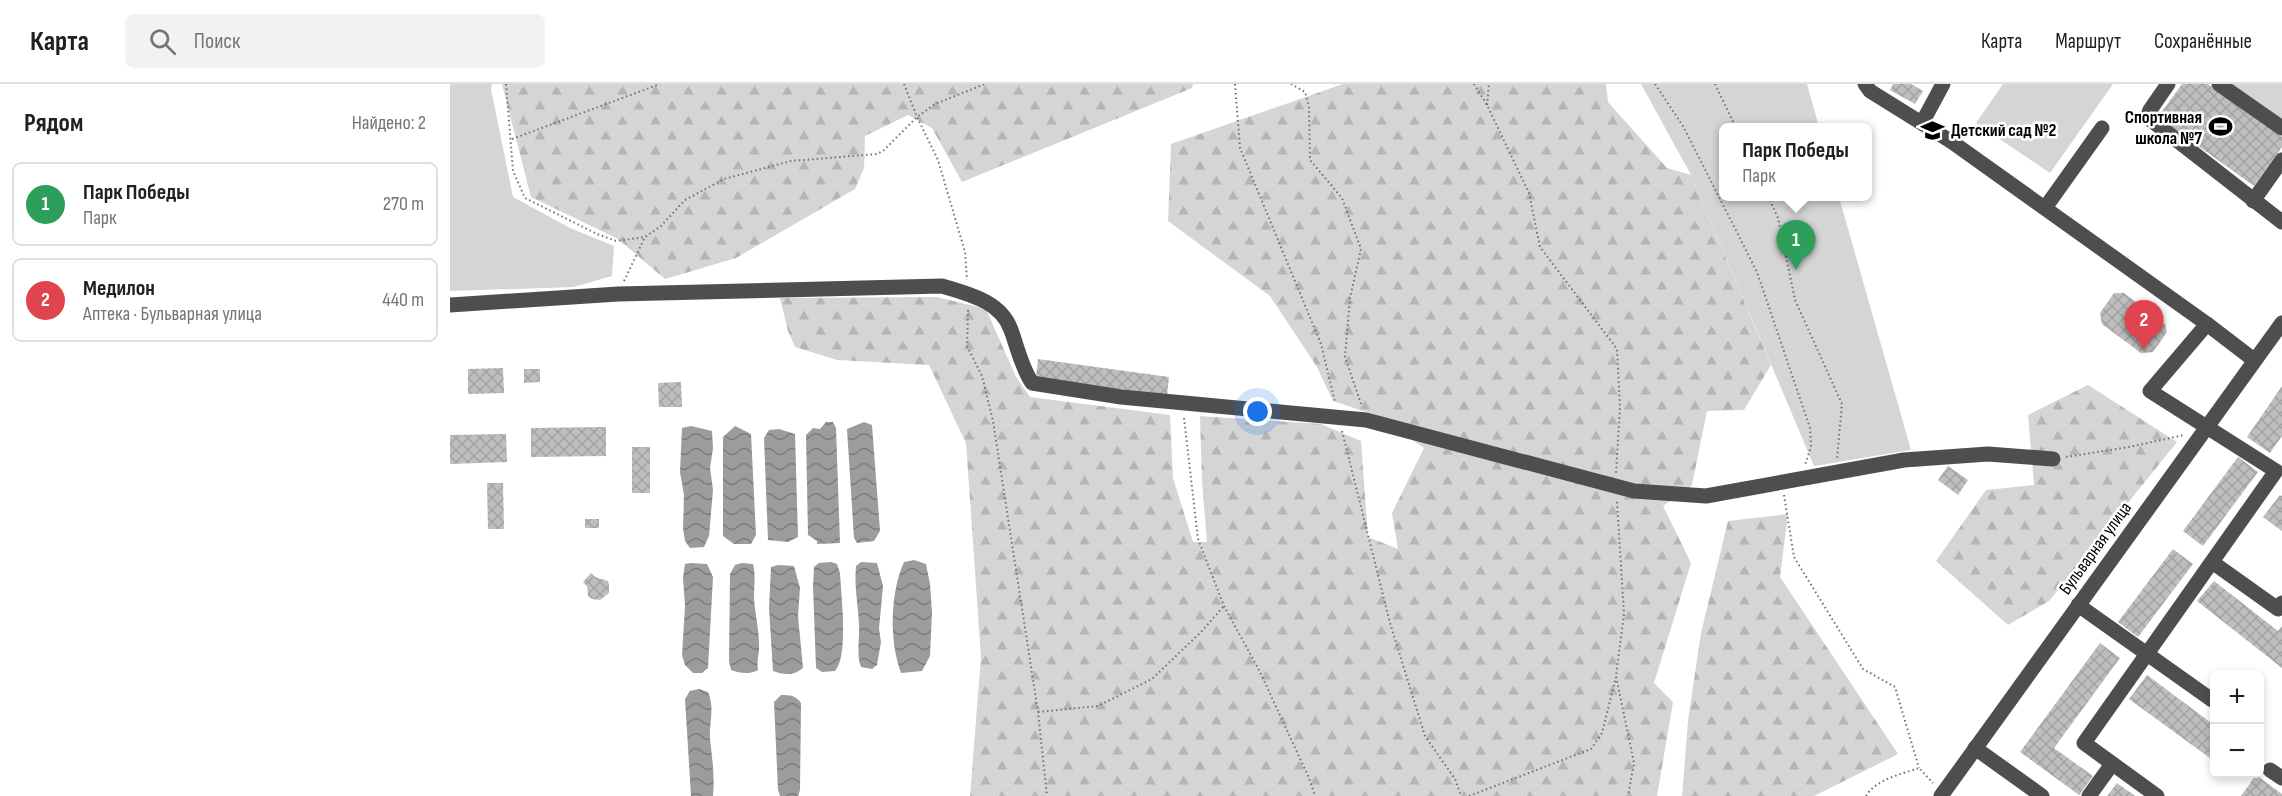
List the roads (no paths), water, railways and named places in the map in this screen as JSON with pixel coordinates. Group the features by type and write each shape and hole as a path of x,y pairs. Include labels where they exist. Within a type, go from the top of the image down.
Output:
{"street":[{"path":"1865,84 1870,91 1952,142 2254,360"},
{"path":"1922,123 1943,84"},
{"path":"2169,84 2150,110 2148,115 2151,120 2282,222"},
{"path":"2219,84 2282,129"},
{"path":"2045,208 2102,128"},
{"path":"2253,201 2282,160"},
{"path":"450,305 618,294 942,285 990,303 1010,327 1022,368 1032,383 1182,404 1366,420 1634,491 1706,496 1904,460 1988,454 2053,459"},
{"path":"2157,796 2084,742 2212,562 2279,473 2150,391 2207,324"},
{"name":"Бульварная улица","path":"1941,795 2254,360 2279,334"},
{"path":"2212,562 2278,609 2282,603"},
{"path":"2078,605 2210,699"},
{"path":"1975,748 2042,796"},
{"path":"2090,796 2112,764"}],"water":[{"path":"826,422 833,422 836,428 840,543 817,544 817,541 808,535 806,435 813,428 820,429"},
{"path":"864,422 872,425 880,531 874,541 857,543 854,538 847,429"},
{"path":"691,426 712,431 713,448 710,468 713,490 709,536 704,547 690,548 685,541 683,528 684,495 680,472 682,428"},
{"path":"735,426 751,434 756,535 751,544 734,544 723,536 723,437"},
{"path":"779,429 795,434 798,537 788,542 768,540 764,438 769,430"},
{"path":"914,560 926,564 930,584 932,612 930,656 922,671 901,673 894,647 894,602 899,574 904,562"},
{"path":"861,562 877,563 883,586 879,629 881,642 877,665 872,669 861,667 859,657 856,566"},
{"path":"819,563 837,564 840,573 843,610 842,652 835,671 822,672 816,668 814,567"},
{"path":"685,564 707,564 713,577 708,668 702,673 693,673 685,665 682,655 685,606 683,578"},
{"path":"753,564 759,638 758,670 748,673 731,670 729,661 730,574 735,565"},
{"path":"794,566 800,588 798,616 803,668 789,674 773,671 769,608 771,567"},
{"path":"699,689 708,692 711,704 713,796 691,796 685,699 690,691"},
{"path":"781,695 797,698 801,703 800,790 798,796 780,796 778,790 774,702"}],"place":[{"name":"Спортивная школа №7","path":"2220,127"},
{"name":"Детский сад №2","path":"1933,130"},
{"name":"Парк Победы","path":"1796,270"},
{"name":"Медилон","path":"2144,350"}]}
